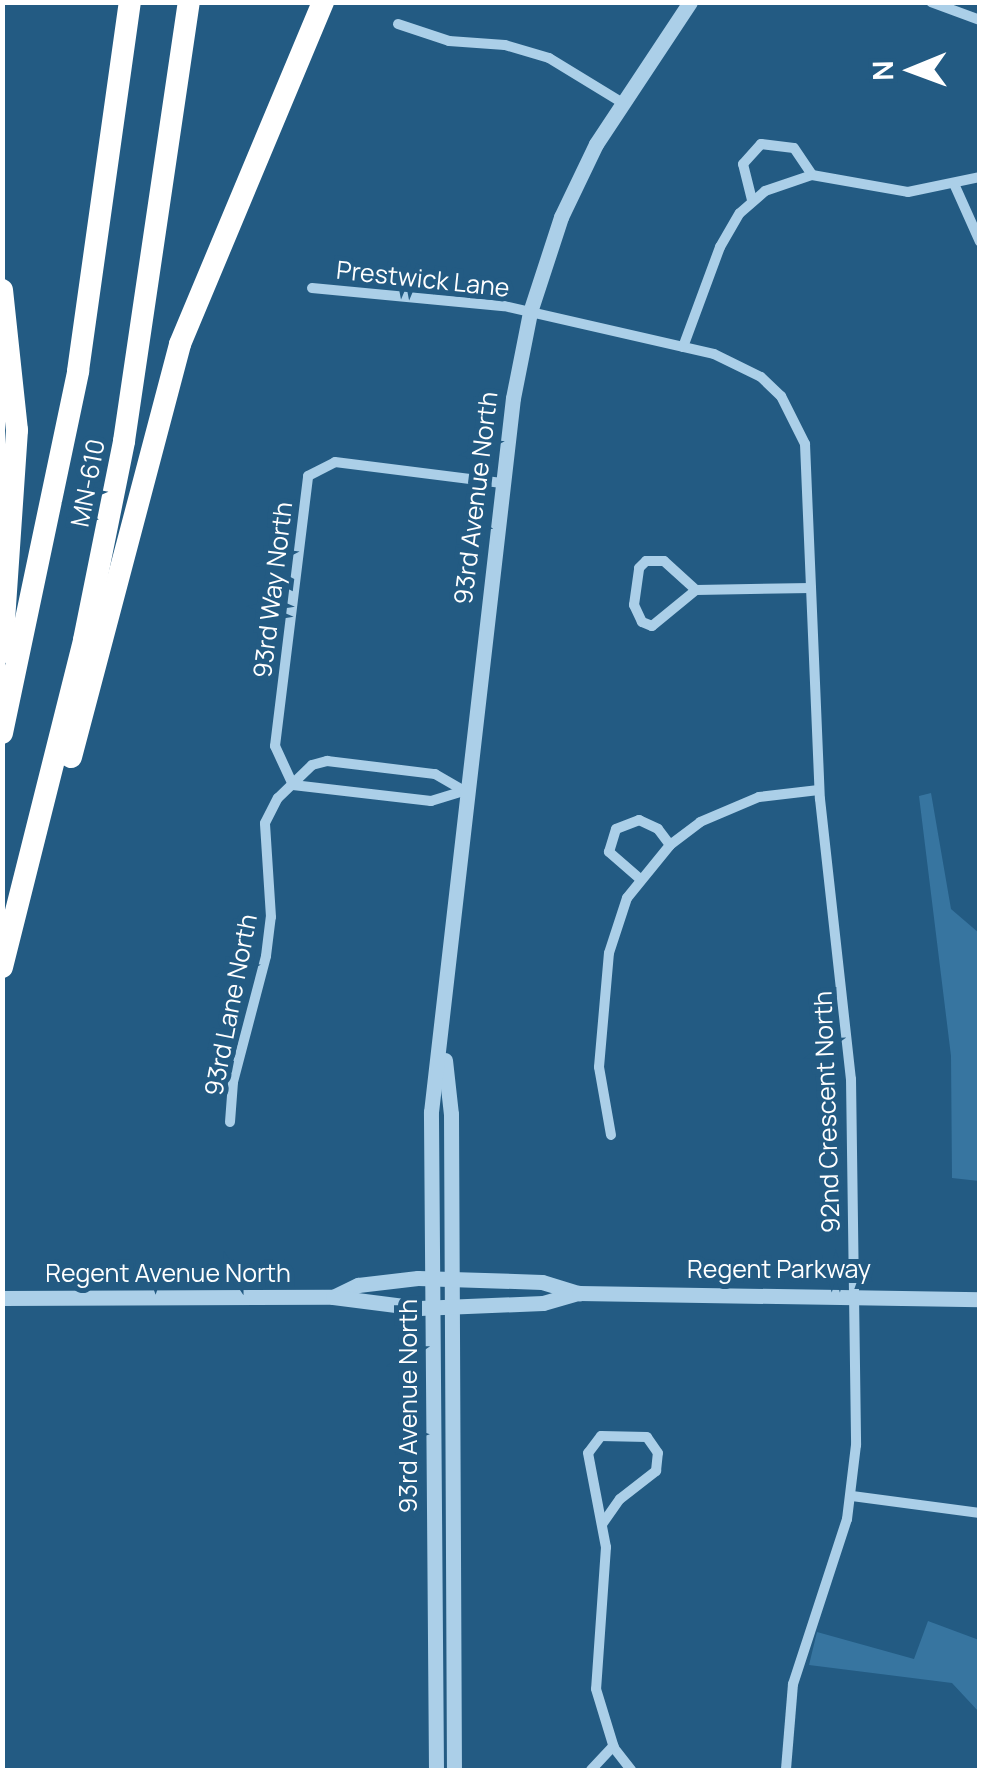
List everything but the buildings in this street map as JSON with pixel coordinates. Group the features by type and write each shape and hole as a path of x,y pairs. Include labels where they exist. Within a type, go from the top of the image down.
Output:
{"highway":[{"name":"MN-610","path":"2,733 78,371 130,2"},
{"name":"MN-610","path":"2,967 26,882 124,441 188,2"},
{"path":"26,882 91,691 180,344 323,2"},
{"path":"2,652 17,467 3,302"}],"street":[{"name":"93rd Avenue North","path":"436,1770 431,1112 442,1042 464,790 502,483 530,312 561,217 621,102 690,2"},
{"path":"930,2 980,20"},
{"path":"398,24 449,42 505,45 549,58 621,102"},
{"path":"752,200 744,164 761,144 794,148 812,175"},
{"path":"683,346 703,282 752,200 812,175 908,192 955,186 980,177"},
{"path":"955,186 980,242"},
{"name":"Prestwick Lane","path":"312,288 530,312 683,346 761,377 780,396 805,444"},
{"name":"92nd Crescent North","path":"786,1770 793,1684 852,1496 851,1079 819,790 805,444"},
{"name":"93rd Way North","path":"293,785 275,746 308,476 335,462 502,483"},
{"path":"696,590 663,623 652,626 636,615 636,576 646,561 664,561 696,590 811,588"},
{"name":"93rd Lane North","path":"230,1122 233,1082 259,994 271,916 265,823 293,785 327,761 435,774 464,790"},
{"path":"293,785 431,801 464,790"},
{"path":"611,1135 599,1067 604,984 618,921 639,878 670,845 729,808 819,790"},
{"path":"639,878 609,852 616,830 639,820 658,829 670,845"},
{"name":"93rd Avenue North","path":"442,1042 452,1114 454,1770"},
{"name":"Regent Parkway","path":"452,1278 542,1282 579,1294"},
{"name":"Regent Avenue North","path":"333,1297 358,1285 452,1278"},
{"name":"Regent Parkway","path":"452,1307 543,1304 579,1294 852,1294 980,1299"},
{"name":"Regent Avenue North","path":"2,1298 333,1297 452,1307"},
{"path":"603,1523 620,1499 656,1472 658,1454 647,1437 612,1433 591,1443 588,1464 603,1523 606,1589 596,1688 613,1746 632,1770"},
{"path":"852,1496 980,1513"},
{"path":"591,1770 613,1746"}],"shaded area":[{"path":"931,793 951,909 979,933 979,1181 952,1178 951,1056 919,796"},
{"path":"928,1621 979,1640 979,1712 952,1683 809,1665 817,1632 914,1659"}]}
